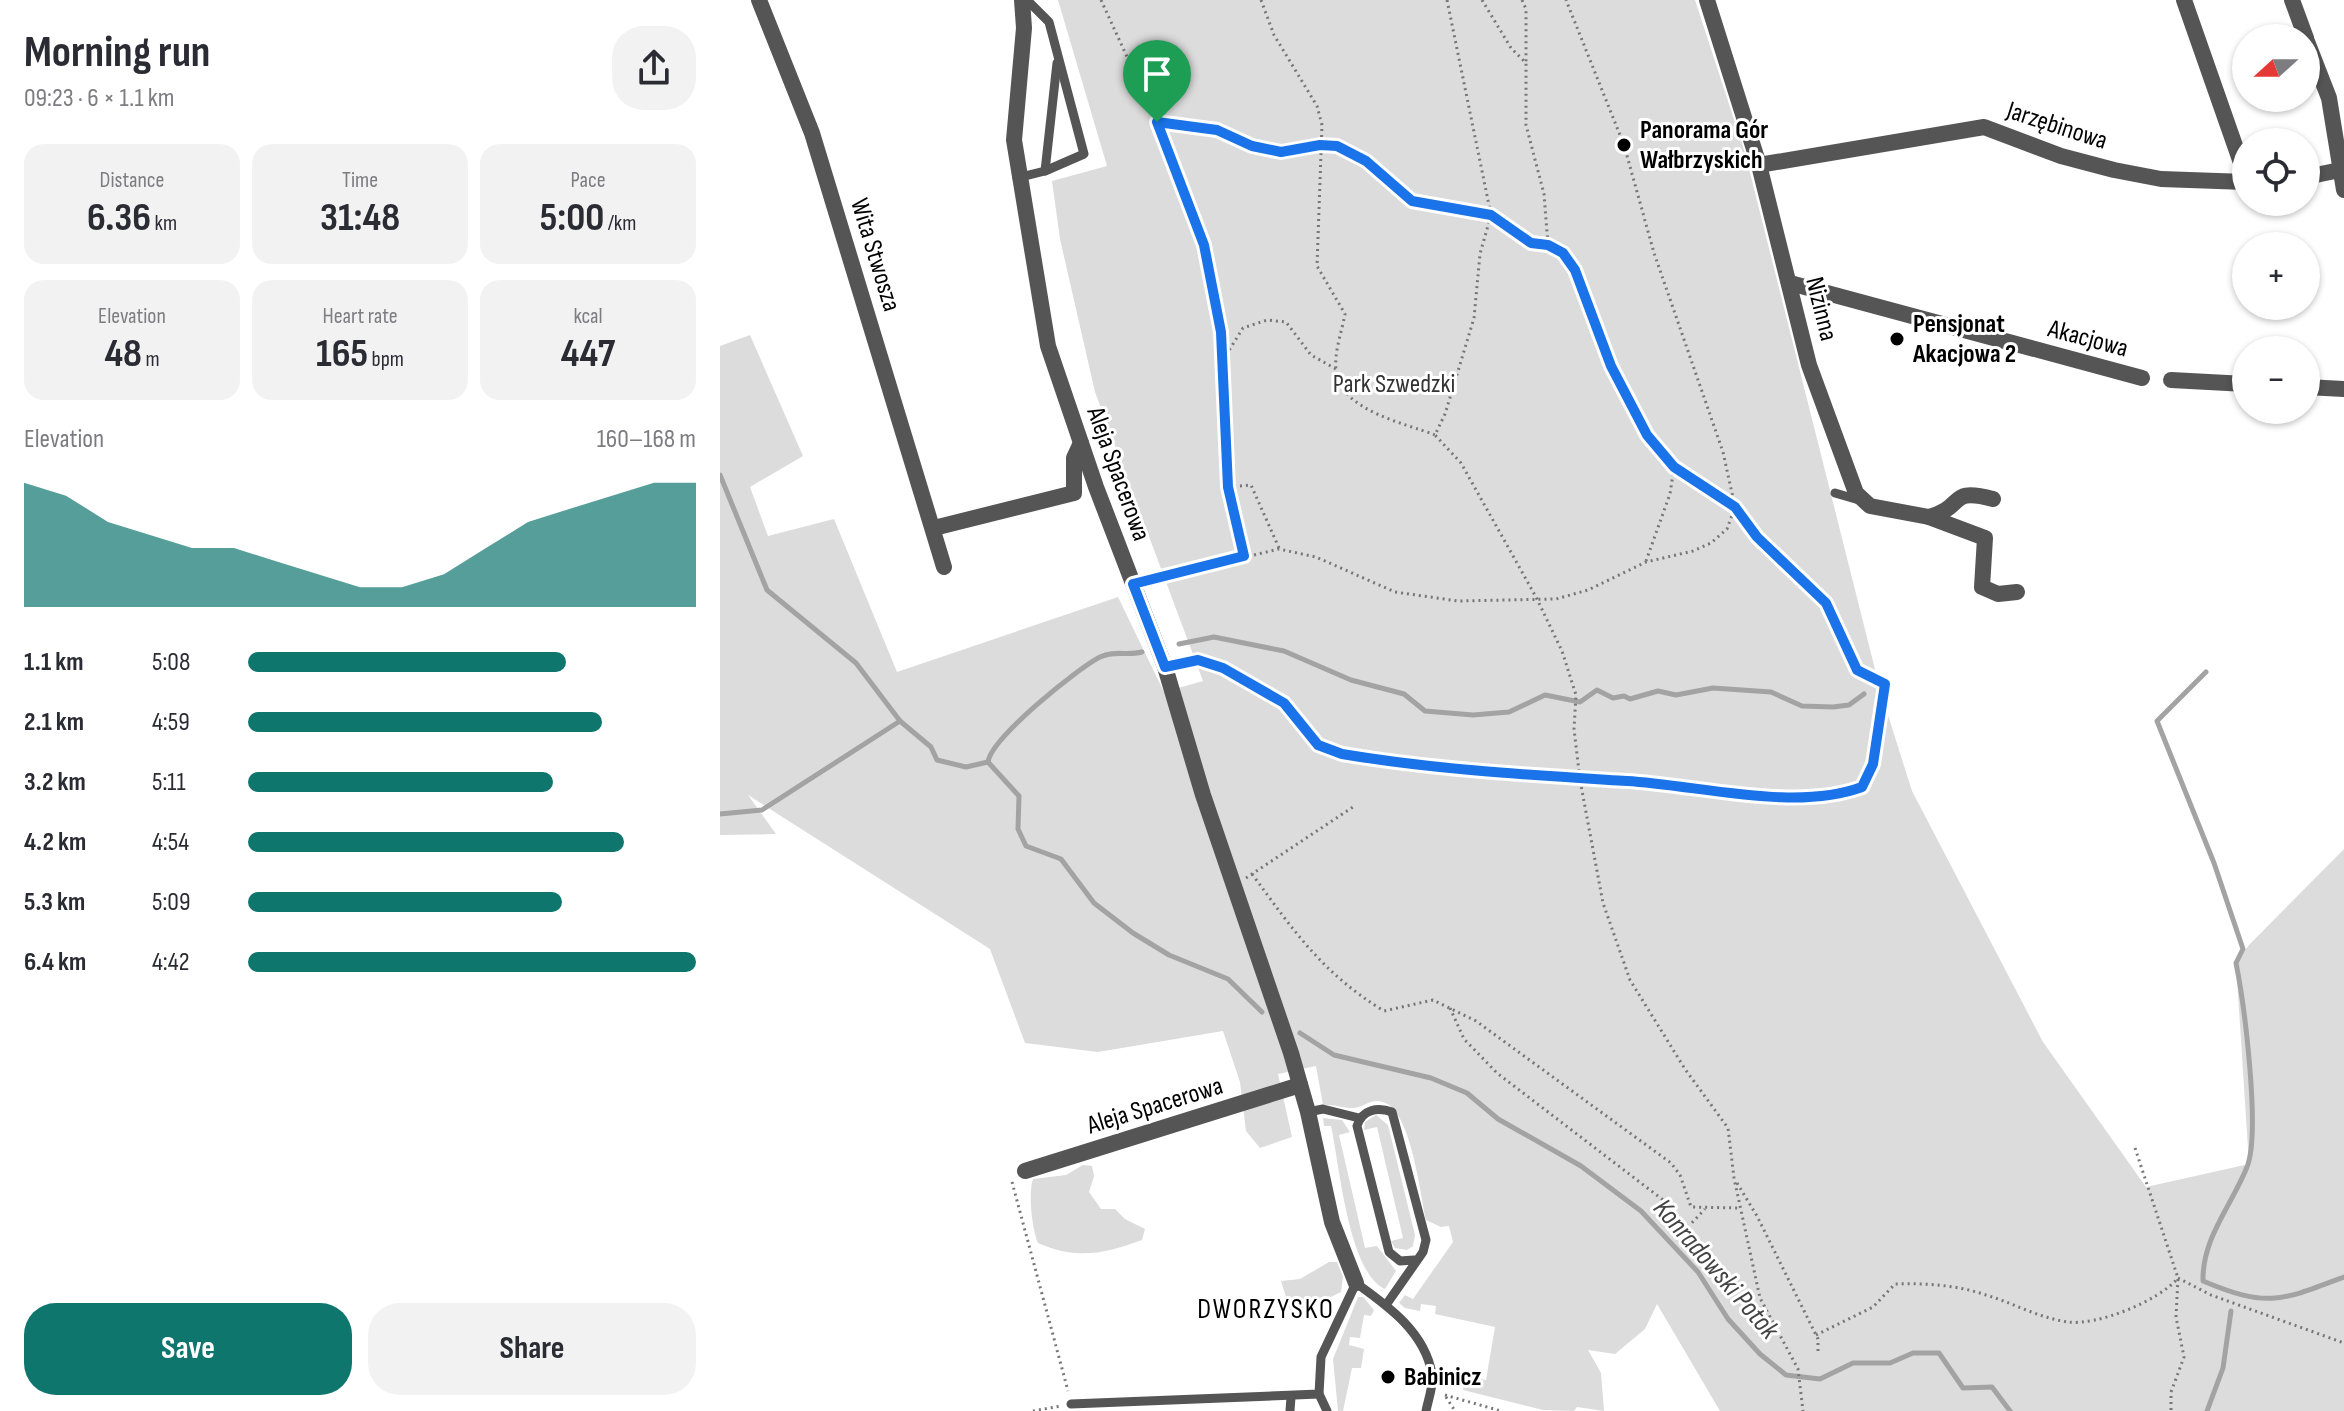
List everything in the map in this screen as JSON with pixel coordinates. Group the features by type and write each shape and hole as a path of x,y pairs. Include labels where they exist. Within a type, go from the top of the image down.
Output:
{"street":[{"name":"Wita Stwosza","path":"759,0 812,133 944,567"},
{"name":"Aleja Spacerowa","path":"1024,0 1014,140 1017,178 1048,346 1100,499 1165,667 1203,795 1300,1085 1332,1222 1356,1283"},
{"name":"Nizinna","path":"1707,0 1759,165 1809,365 1862,501"},
{"path":"2184,0 2232,139"},
{"path":"2292,0 2301,24"},
{"path":"2320,75 2329,98 2344,190"},
{"name":"Jarzębinowa","path":"1759,165 1984,127 2061,156 2114,170 2161,179 2232,180"},
{"path":"2320,174 2340,170"},
{"name":"Akacjowa","path":"1790,283 2142,378"},
{"path":"2171,380 2232,383"},
{"path":"2320,388 2344,389"},
{"path":"1074,493 1074,458 1081,443"},
{"path":"1929,517 1947,512 1960,495 1969,492 1993,499"},
{"path":"934,528 1074,493 1100,499"},
{"path":"1862,501 1929,517 1985,538 1982,587 1998,594 2017,592"},
{"name":"Aleja Spacerowa","path":"1025,1171 1300,1085"}],"lane":[{"path":"1017,178 1045,171 1084,154 1049,22 1024,0"},
{"path":"1045,171 1058,56"},
{"path":"1835,493 1862,501"},
{"path":"1308,1112 1323,1109 1359,1118 1380,1108 1392,1112 1426,1240 1423,1252 1414,1260 1386,1305"},
{"path":"1359,1118 1357,1126 1389,1252 1400,1261 1414,1260"},
{"path":"1327,1411 1319,1394 1321,1357 1356,1283 1408,1325 1424,1349 1433,1376 1426,1411"},
{"path":"1071,1404 1163,1406 1319,1394"},
{"path":"1290,1411 1291,1397"}],"path":[{"path":"1101,0 1157,122 1204,245 1221,332 1228,487 1244,556"},
{"path":"1261,0 1274,35 1317,106 1322,125 1317,266 1345,314 1336,369 1339,380 1367,409 1387,421 1435,435 1461,463 1536,597 1562,651 1576,695 1574,729 1580,780 1603,903 1630,980 1685,1069 1728,1128 1734,1178 1760,1298 1798,1369 1803,1411"},
{"path":"1435,435 1445,414 1474,318 1480,254 1491,215 1447,0"},
{"path":"1482,0 1511,48 1526,63"},
{"path":"1522,0 1526,9 1526,125 1544,194 1548,245"},
{"path":"1133,584 1279,549 1316,557 1395,592 1458,601 1536,597 1556,599 1588,590 1646,562 1668,559 1711,543 1727,529 1735,507 1723,452 1654,253 1624,145 1566,0"},
{"path":"1157,122 1217,130 1252,146 1281,152 1320,145 1337,146 1366,161 1412,201 1491,215 1531,243 1548,245 1563,253 1575,270 1611,366 1647,435 1674,467 1735,507 1757,537 1826,603 1857,670 1885,684 1873,764 1862,787 1845,793 1799,797 1411,766 1342,754 1318,745 1284,703 1223,668 1198,660 1165,667"},
{"path":"1223,360 1243,328 1267,320 1286,322 1311,355 1336,369"},
{"path":"1646,562 1670,494 1674,467"},
{"path":"1228,487 1251,485 1279,549"},
{"path":"1246,878 1353,807"},
{"path":"1252,874 1330,974 1361,997 1384,1011 1433,1000 1476,1021 1671,1163 1680,1175 1691,1207 1741,1208"},
{"path":"1450,1008 1464,1039 1497,1073 1671,1206 1679,1225 1688,1227 1707,1207"},
{"path":"2135,1148 2178,1278 2176,1317 2184,1357 2171,1392 2171,1411"},
{"path":"1025,1171 1011,1177 1032,1244 1071,1404 1033,1411"},
{"path":"1734,1178 1757,1216 1816,1335 1818,1351"},
{"path":"1816,1335 1873,1307 1895,1284 1931,1283 1985,1294 2071,1323 2134,1309 2168,1290 2178,1278"},
{"path":"2178,1278 2211,1295 2344,1343"},
{"path":"1445,1395 1501,1411"}],"green space":[{"name":"Park Szwedzki","path":"1058,0 1695,0 1745,153 1881,693 1912,791 2043,1042 2146,1187 2249,1164 2236,963 2249,945 2344,849 2344,1411 1720,1411 1657,1304 1645,1329 1615,1354 1588,1350 1601,1373 1604,1411 1577,1407 1574,1411 1543,1410 1463,1390 1465,1376 1486,1380 1495,1327 1435,1314 1436,1306 1421,1304 1420,1311 1405,1308 1399,1303 1405,1295 1413,1299 1453,1242 1449,1226 1441,1227 1426,1220 1413,1154 1401,1120 1393,1108 1379,1101 1354,1108 1323,1105 1316,1066 1278,1074 1292,1137 1260,1148 1246,1131 1240,1082 1223,1031 1098,1052 1025,1043 990,949 748,795 776,834 720,835 720,346 750,335 803,456 750,487 768,536 834,519 897,672 1118,597 1164,692 1203,681 1095,392 1060,239 1052,181 1107,166"},
{"path":"1376,1115 1388,1125 1415,1235 1413,1246 1407,1250 1395,1248 1391,1241 1403,1238 1377,1127 1364,1130 1365,1122"},
{"path":"1323,1118 1342,1120 1350,1132 1339,1135 1365,1248 1377,1246 1396,1271 1385,1289 1372,1279 1362,1262 1347,1214 1331,1126 1324,1126"},
{"path":"1083,1165 1092,1166 1094,1176 1089,1192 1101,1209 1115,1209 1125,1219 1145,1229 1142,1240 1090,1253 1065,1252 1038,1243 1031,1211 1033,1179 1066,1175"},
{"path":"1329,1262 1337,1262 1343,1277 1341,1292 1296,1314 1290,1310 1281,1281 1300,1279"},
{"path":"1358,1297 1363,1297 1374,1310 1371,1316 1364,1315 1360,1338 1350,1337 1349,1345 1364,1349 1361,1368 1352,1368 1343,1411 1338,1411 1333,1359"}],"waterway":[{"name":"Konradowski Potok","path":"720,475 767,590 856,663 900,721 931,747 937,760 966,767 988,762 1019,796 1018,829 1026,846 1061,859 1094,903 1133,933 1169,955 1228,979 1262,1012"},
{"path":"1179,644 1214,637 1284,651 1351,680 1404,694 1425,711 1473,715 1509,712 1545,695 1580,702 1597,690 1613,698 1624,696 1630,699 1658,691 1676,695 1713,688 1771,692 1802,706 1833,707 1849,705 1864,694"},
{"path":"988,762 993,751 1019,721 1089,664 1105,655 1142,652"},
{"path":"2206,672 2157,721 2214,863 2243,949 2236,963 2250,1067 2251,1150 2241,1181 2207,1250 2203,1281 2243,1295 2274,1298 2304,1292 2344,1277"},
{"path":"720,814 762,810 900,721"},
{"name":"Konradowski Potok","path":"1300,1033 1334,1055 1431,1078 1467,1093 1498,1119 1581,1166 1641,1211 1698,1272 1728,1319 1760,1354 1786,1375 1820,1379 1853,1363 1890,1363 1913,1353 1939,1353 1963,1388 1992,1387 2010,1411"},
{"path":"2207,1411 2223,1368 2231,1311"}],"place":[{"name":"Panorama Gór Wałbrzyskich","path":"1624,145"},
{"name":"Pensjonat Akacjowa 2","path":"1897,339"},
{"name":"Babinicz","path":"1388,1377"}],"district":[{"name":"DWORZYSKO","path":"1266,1309"}],"route":[{"path":"1157,122 1191,124 1217,130 1252,146 1281,152 1320,145 1337,146 1366,161 1380,177 1412,201 1491,215 1531,243 1548,245 1563,253 1575,270 1611,366 1647,435 1674,467 1735,507 1757,537 1826,603 1857,670 1885,684 1873,764 1862,787 1845,793 1799,797 1411,766 1342,754 1318,745 1284,703 1223,668 1198,660 1165,667 1133,584 1244,556 1228,487 1221,332 1204,245 1157,122"}]}
